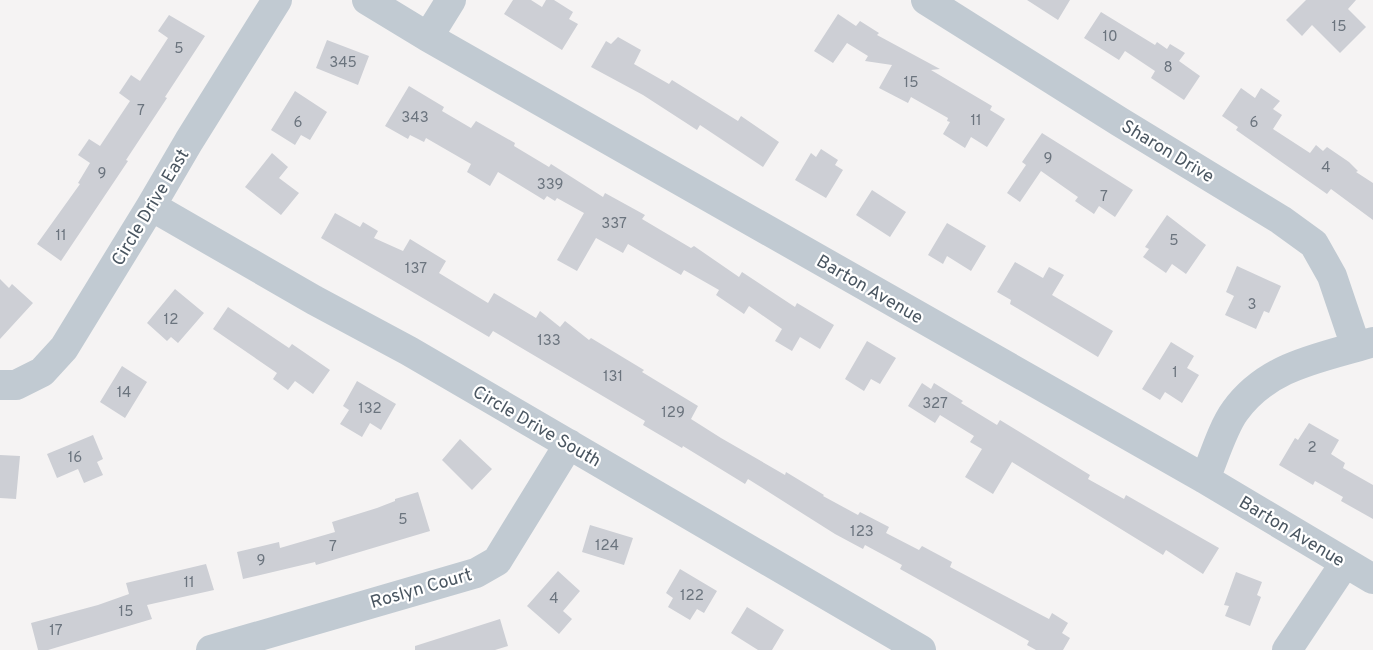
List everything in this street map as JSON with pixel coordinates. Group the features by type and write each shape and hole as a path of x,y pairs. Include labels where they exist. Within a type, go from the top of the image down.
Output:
{"street":[{"name":"Circle Drive East","path":"0,385 16,385 42,372 64,348 277,0"},
{"name":"Barton Avenue","path":"367,0 428,37 1205,479 1373,579"},
{"path":"428,37 451,0"},
{"name":"Sharon Drive","path":"926,0 1281,220 1314,244 1332,276 1364,345"},
{"name":"Circle Drive South","path":"151,206 569,444 921,650"},
{"path":"1205,479 1234,413 1250,394 1273,376 1299,364 1364,345"},
{"name":"Roslyn Court","path":"211,650 476,573 497,561 569,444"},
{"path":"1287,650 1346,562"}],"building":[{"path":"513,0 531,0 542,7 546,0 554,0 573,12 569,19 578,24 562,50 504,14"},
{"path":"1027,0 1070,0 1058,20"},
{"path":"1306,0 1356,0 1348,9 1366,27 1340,53 1312,25 1302,36 1286,20"},
{"path":"1101,12 1155,45 1157,42 1167,49 1170,44 1185,53 1179,61 1200,76 1184,100 1151,78 1155,71 1125,51 1119,60 1084,38"},
{"path":"838,14 856,26 860,21 879,33 877,35 940,69 931,70 992,106 990,110 1005,119 987,147 971,137 965,148 943,134 950,122 947,121 948,118 911,97 908,103 879,88 892,65 865,61 868,56 847,43 833,63 814,51"},
{"path":"169,15 205,36 126,160 128,161 61,261 37,244 80,184 78,183 90,163 78,155 89,139 100,146 130,101 119,93 131,75 140,81 168,38 158,31"},
{"path":"618,37 641,50 634,64 669,84 672,80 738,121 741,116 779,142 763,167 700,125 697,130 643,95 591,67 606,41 611,44"},
{"path":"327,40 369,56 358,85 316,68"},
{"path":"409,86 444,107 442,111 471,128 476,121 515,143 514,146 549,167 551,164 603,197 605,193 645,215 642,219 691,248 694,246 739,277 742,272 795,307 797,303 834,325 820,349 800,337 792,351 775,341 782,329 749,306 744,314 716,295 719,290 684,270 681,275 628,244 623,253 596,238 577,271 557,260 584,213 557,198 555,201 547,196 544,200 498,172 490,186 467,172 471,164 426,138 424,142 410,135 408,139 385,126"},
{"path":"1241,88 1255,98 1261,88 1280,101 1273,109 1282,115 1273,129 1310,153 1316,145 1323,151 1327,147 1349,162 1358,171 1356,172 1373,183 1373,220 1331,189 1327,194 1236,130 1238,127 1222,116"},
{"path":"295,91 327,112 310,140 301,135 295,145 271,130"},
{"path":"1042,133 1133,190 1115,217 1099,206 1094,214 1075,201 1078,197 1041,171 1020,202 1007,193 1026,165 1022,162"},
{"path":"821,149 838,160 835,165 843,170 826,198 795,180 811,153 816,157"},
{"path":"272,153 288,167 279,178 299,193 281,215 245,187"},
{"path":"872,190 906,212 890,237 856,215"},
{"path":"335,213 360,227 363,222 378,231 374,238 403,251 410,239 446,261 439,273 488,303 494,293 536,318 540,311 560,327 565,321 589,340 591,338 644,370 642,372 698,406 691,419 721,438 785,475 786,472 858,515 860,512 889,527 886,533 919,550 922,546 952,562 950,567 1049,619 1052,613 1068,623 1062,633 1070,638 1063,650 1036,650 1027,645 1029,641 900,569 902,565 865,545 863,549 835,534 748,479 745,484 683,446 682,448 643,425 645,421 493,331 489,337 321,238"},
{"path":"1167,215 1206,245 1186,274 1172,264 1166,273 1143,257 1149,249 1145,247"},
{"path":"947,223 986,246 971,271 947,256 943,264 928,255"},
{"path":"1015,262 1043,278 1049,267 1064,275 1052,295 1113,331 1098,357 1010,304 1011,300 997,292"},
{"path":"1237,266 1281,286 1269,313 1264,311 1256,329 1225,315 1234,296 1226,292"},
{"path":"0,279 9,288 12,284 33,303 0,339"},
{"path":"175,289 204,313 178,343 171,337 167,341 147,323"},
{"path":"228,307 289,348 292,344 330,370 313,394 295,381 288,390 273,379 277,373 213,329"},
{"path":"867,341 896,358 880,384 871,379 864,391 845,379"},
{"path":"1171,342 1194,356 1187,368 1199,375 1182,403 1165,392 1160,400 1142,389"},
{"path":"122,366 147,382 125,418 100,402"},
{"path":"357,381 396,404 381,430 370,423 362,437 340,424 349,410 343,406"},
{"path":"922,383 931,389 934,383 997,425 1000,420 1090,475 1088,479 1124,499 1126,495 1219,548 1203,574 1166,550 1163,555 1012,462 993,494 965,477 982,449 970,442 974,436 940,415 935,423 908,406"},
{"path":"1309,423 1339,440 1331,454 1345,463 1343,468 1373,485 1373,519 1341,501 1343,497 1315,481 1313,485 1279,465 1295,438 1298,440"},
{"path":"93,435 103,459 97,462 103,475 84,483 78,469 57,478 47,454"},
{"path":"460,439 492,469 472,490 442,460"},
{"path":"0,455 20,456 16,499 0,498"},
{"path":"418,492 430,531 316,565 315,562 243,579 237,552 279,542 280,548 335,532 332,522"},
{"path":"590,525 633,538 624,565 582,552"},
{"path":"206,564 214,590 147,605 152,619 48,650 38,650 31,623 129,594 126,583"},
{"path":"680,569 717,591 704,613 697,609 690,620 668,607 673,598 666,593"},
{"path":"558,571 580,591 563,611 572,619 559,634 527,606"},
{"path":"1236,572 1262,582 1257,595 1261,597 1250,626 1225,616 1229,606 1224,605"},
{"path":"747,607 784,630 772,650 758,650 731,633"},
{"path":"500,619 508,646 495,650 415,650 415,646"}]}
